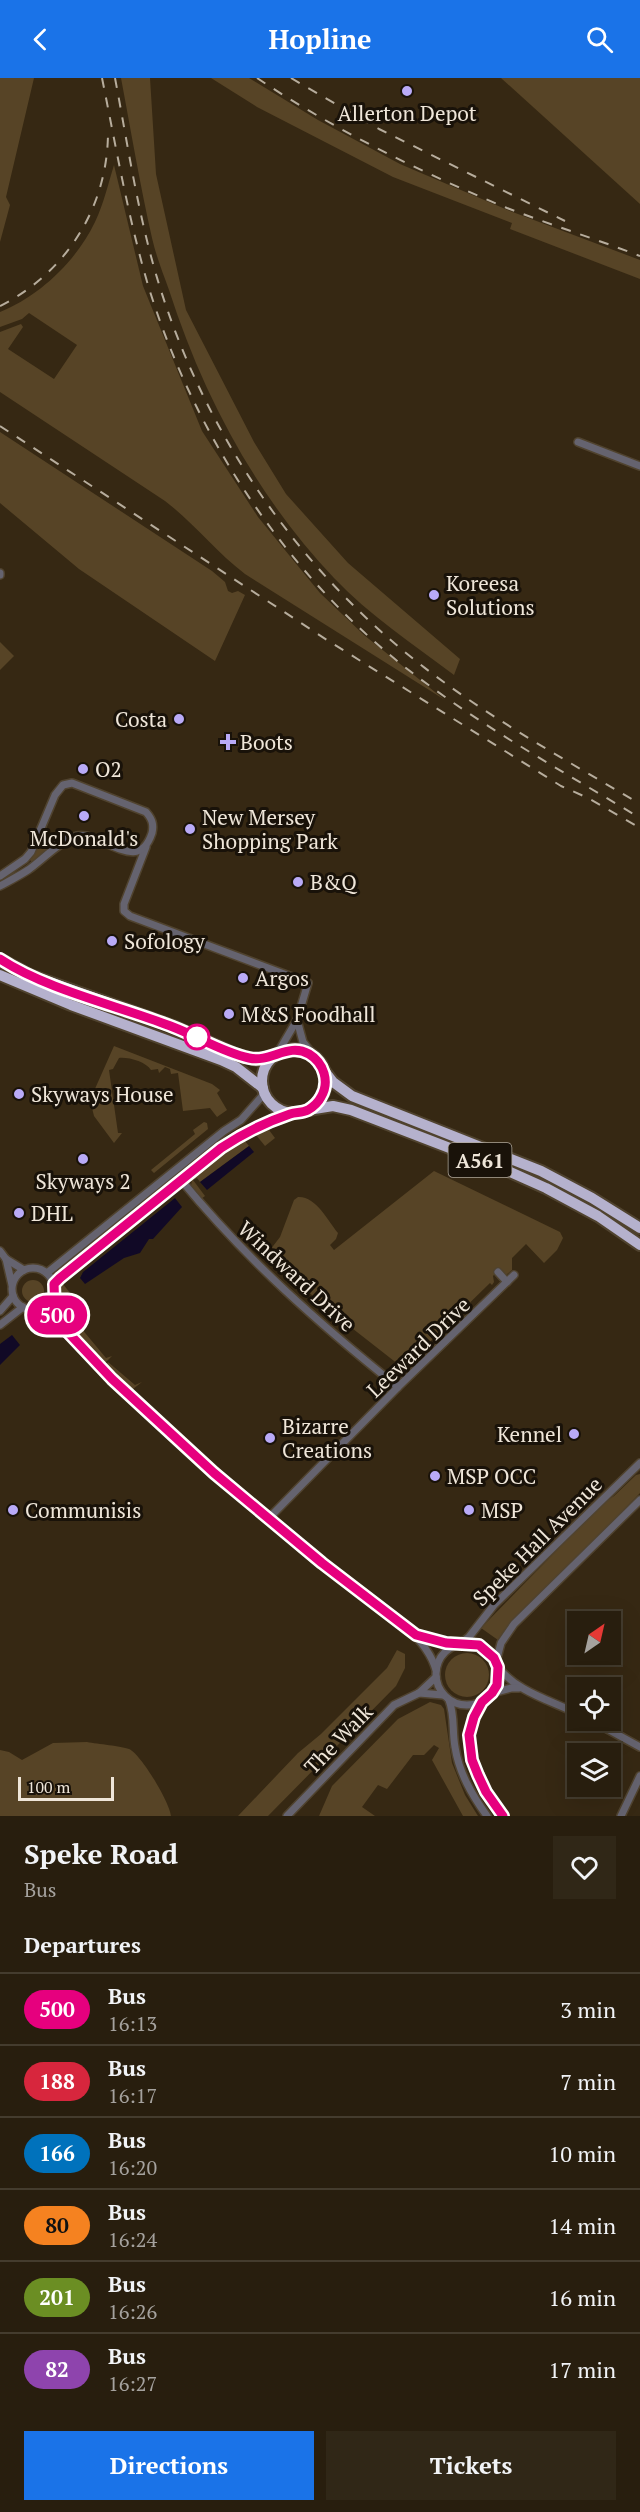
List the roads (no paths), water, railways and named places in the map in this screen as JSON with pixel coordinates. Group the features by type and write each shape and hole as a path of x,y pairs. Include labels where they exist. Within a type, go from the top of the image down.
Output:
{"highway":[{"name":"A561","path":"0,958 30,975 173,1026 235,1054 257,1060 287,1050 308,1053 320,1064 333,1082 352,1096 532,1167 592,1198 640,1228"},
{"path":"0,975 71,1005 236,1067 263,1091 276,1107 293,1113"},
{"path":"263,1091 264,1071 275,1055"},
{"path":"308,1110 322,1097 325,1079 320,1064"},
{"name":"A561","path":"293,1113 333,1106 351,1110 526,1179 598,1216 640,1245"},
{"path":"526,1179 532,1167"}],"street":[{"path":"578,442 640,466"},
{"path":"0,876 25,859 41,830 55,795 63,785 72,783 146,812 153,825 124,904 124,911 140,920 308,983 297,1020 275,1055"},
{"path":"41,830 50,842 57,843 65,838 70,839"},
{"path":"0,886 27,871 70,839 78,836 88,837 130,853 140,863"},
{"path":"130,853 142,849 148,842"},
{"path":"297,1020 303,1042 320,1064"},
{"path":"47,1273 224,1131 241,1120 263,1091"},
{"path":"54,1284 180,1180 238,1137 293,1113"},
{"name":"Windward Drive","path":"180,1180 257,1266 338,1339 398,1387"},
{"path":"0,1251 6,1259 24,1270"},
{"path":"6,1259 13,1296 23,1307 35,1310 61,1325 131,1397 269,1518 416,1635 429,1651 436,1674 453,1711 454,1745 458,1761 470,1791 487,1816"},
{"path":"12,1285 17,1275 24,1270 34,1268 47,1273 54,1284 53,1296 61,1325"},
{"path":"498,1272 507,1282"},
{"name":"Leeward Drive","path":"269,1518 398,1387 514,1275"},
{"path":"0,1311 13,1296"},
{"path":"35,1310 46,1305 53,1296"},
{"path":"0,1325 23,1307"},
{"name":"Speke Hall Avenue","path":"458,1644 469,1637 494,1605 640,1463"},
{"name":"Speke Hall Avenue","path":"497,1665 501,1643 514,1624 640,1500"},
{"path":"416,1635 458,1644 479,1645 488,1650 505,1676 521,1688 567,1709"},
{"path":"436,1674 442,1655 458,1644"},
{"path":"497,1665 497,1685 482,1702 470,1726 470,1746 478,1775 486,1792 503,1816"},
{"name":"The Walk","path":"287,1816 394,1705 419,1693 436,1674"},
{"path":"492,1693 521,1688"},
{"path":"419,1693 446,1697 464,1706 482,1702"},
{"path":"611,1731 640,1747"},
{"path":"621,1816 640,1776"}],"railway":[{"path":"102,78 134,234 148,285 167,339 189,392 216,444 246,493 280,541 317,585 358,626 429,686 488,726 640,818"},
{"path":"115,78 145,231 158,281 176,335 225,437 255,485 288,531 324,575 364,615 433,674 520,733 640,804"},
{"path":"257,78 347,132 442,180 507,208 640,256"},
{"path":"291,78 379,129 565,221"},
{"path":"0,306 24,292 45,275 79,235 100,186 106,160 108,132"},
{"path":"0,426 327,640 561,786 588,798 640,828"}],"place":[{"name":"Allerton Depot","path":"407,91"},
{"name":"Koreesa Solutions","path":"434,595"},
{"name":"Costa","path":"179,719"},
{"name":"Boots","path":"228,742"},
{"name":"O2","path":"83,769"},
{"name":"McDonald's","path":"84,816"},
{"name":"New Mersey Shopping Park","path":"190,829"},
{"name":"B&Q","path":"298,882"},
{"name":"Sofology","path":"112,941"},
{"name":"Argos","path":"243,978"},
{"name":"M&S Foodhall","path":"229,1014"},
{"name":"Skyways House","path":"19,1094"},
{"name":"Skyways 2","path":"83,1159"},
{"name":"DHL","path":"19,1213"},
{"name":"Kennel","path":"574,1434"},
{"name":"Bizarre Creations","path":"270,1438"},
{"name":"MSP OCC","path":"435,1476"},
{"name":"Communisis","path":"13,1510"},
{"name":"MSP","path":"469,1510"}]}
